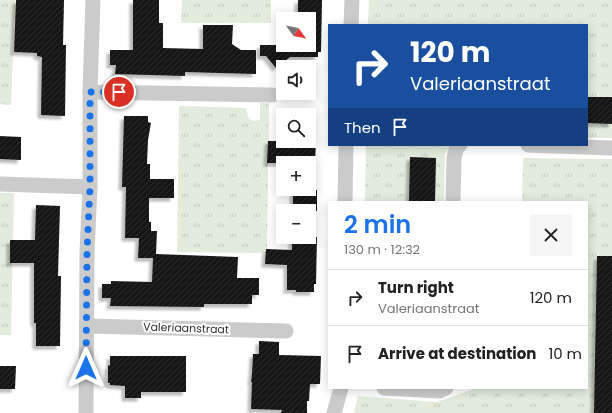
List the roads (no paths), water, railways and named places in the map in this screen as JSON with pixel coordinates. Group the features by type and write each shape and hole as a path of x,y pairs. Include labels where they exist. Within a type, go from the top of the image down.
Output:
{"street":[{"path":"86,413 87,252 90,187 90,92 93,0"},
{"path":"351,24 352,0"},
{"path":"90,92 272,95"},
{"path":"345,201 346,146"},
{"path":"453,201 454,158 457,146"},
{"path":"556,146 611,148"},
{"path":"0,184 90,187"},
{"name":"Valeriaanstraat","path":"87,326 286,331"},
{"path":"334,413 341,389"},
{"path":"402,389 439,391 444,389"}]}
